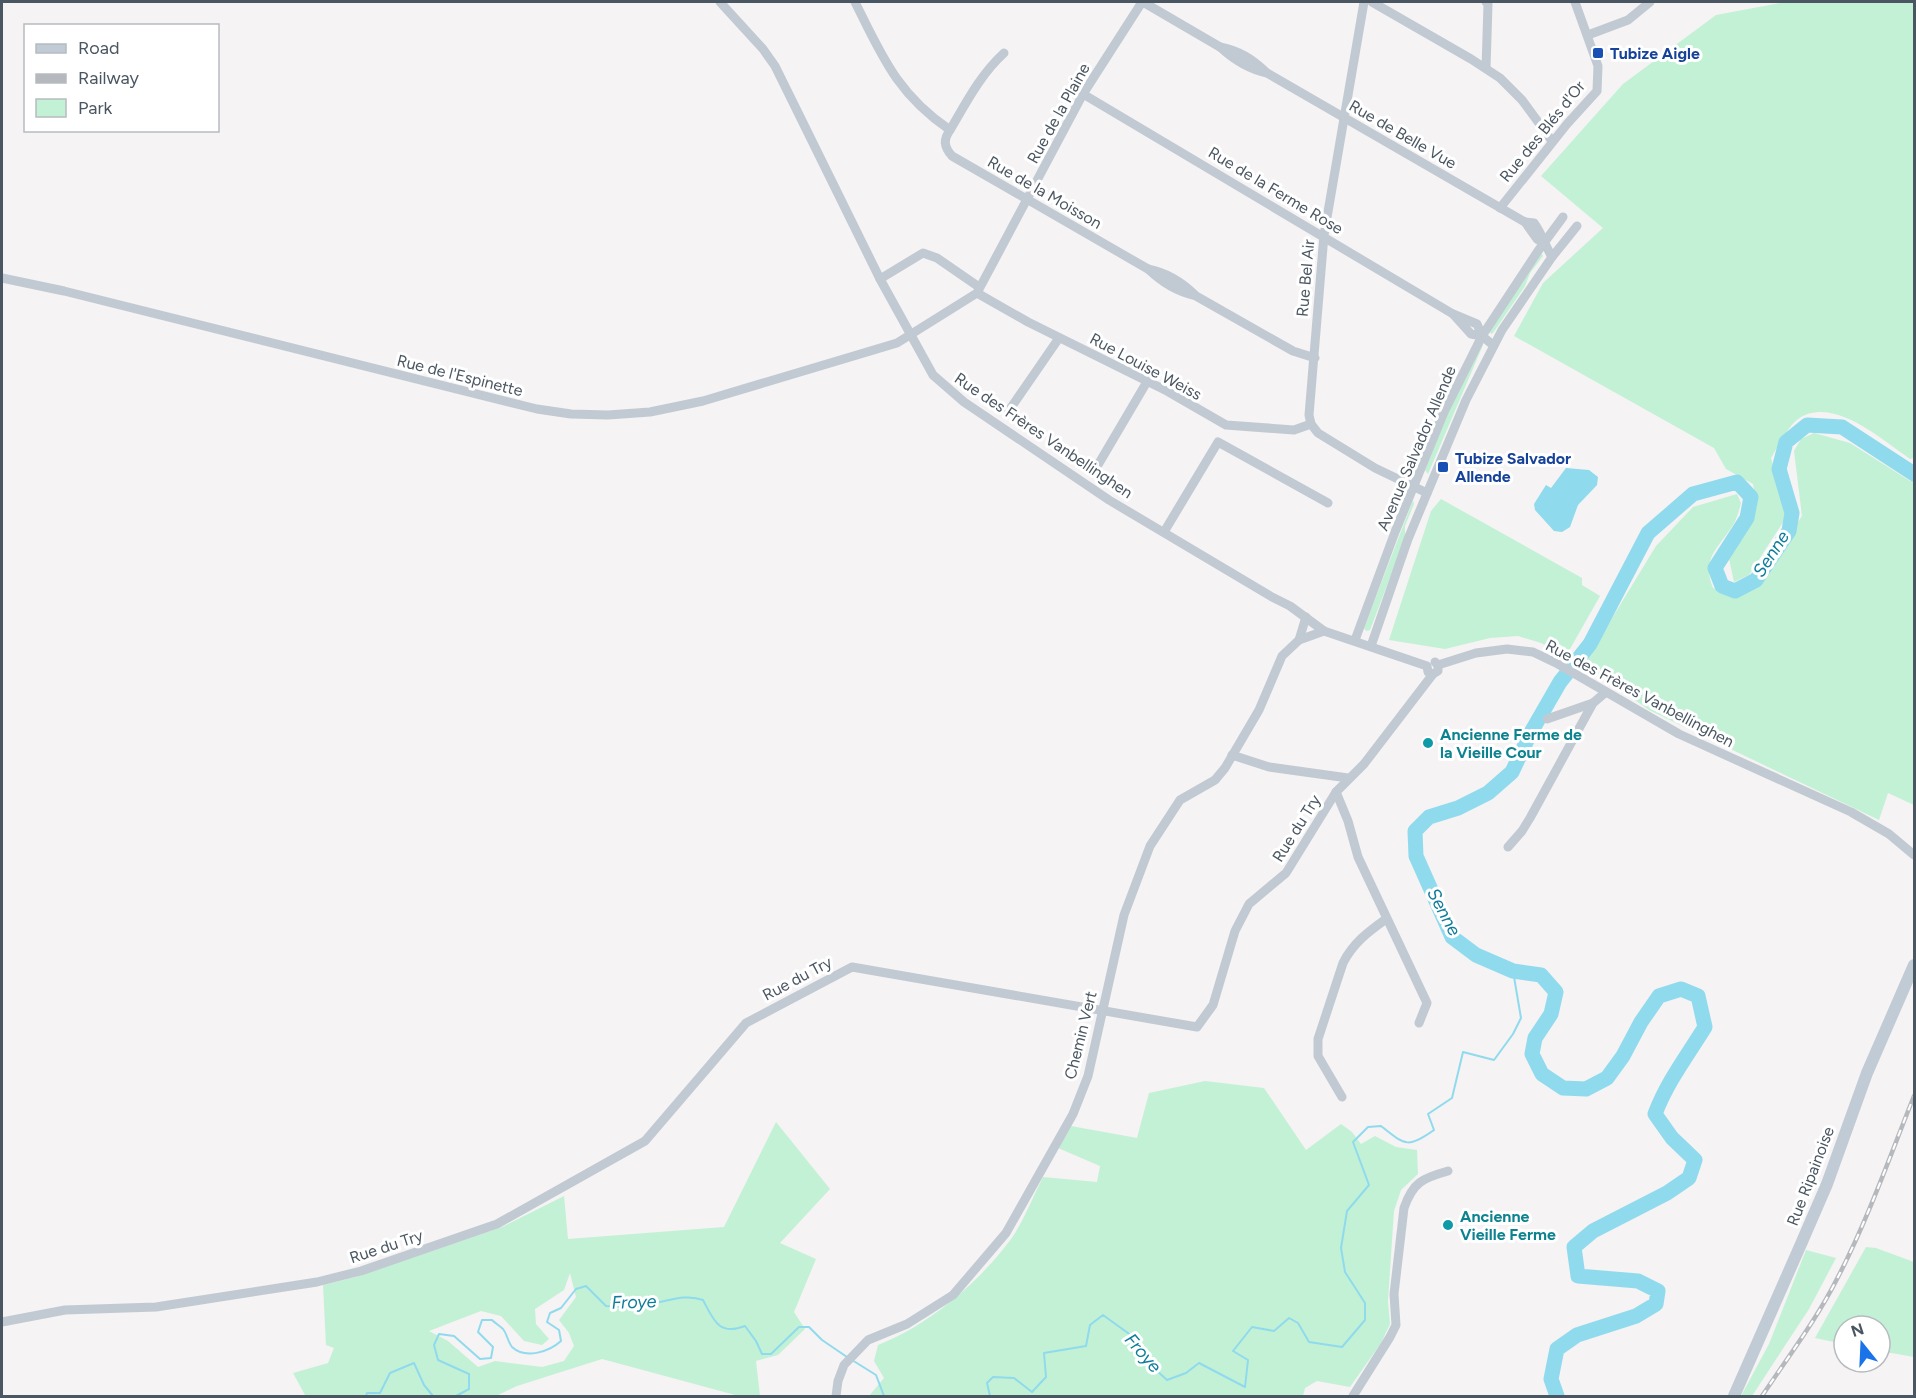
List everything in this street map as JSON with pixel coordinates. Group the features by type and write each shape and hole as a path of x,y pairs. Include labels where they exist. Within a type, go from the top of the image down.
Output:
{"street":[{"name":"Rue des Frères Vanbellinghen","path":"720,2 756,40 775,66 910,335 933,375 950,391 1109,500 1306,617 1324,631 1355,640 1430,670 1432,662 1438,665 1476,653 1507,649 1533,652 1689,739 1851,812 1889,834 1914,855"},
{"path":"855,2 899,85 929,116 950,130 980,80 1004,53"},
{"name":"Rue de Belle Vue","path":"1143,2 1220,47 1238,51 1254,60 1267,73 1525,222 1537,239 1544,243 1552,257"},
{"name":"Rue de la Plaine","path":"978,290 1083,94 1143,2"},
{"name":"Rue Bel Air","path":"1311,424 1309,415 1324,236 1364,2"},
{"path":"1372,2 1500,78 1522,100 1552,141"},
{"path":"1486,2 1489,25 1486,68"},
{"name":"Rue des Blés d'Or","path":"1500,208 1552,141 1597,91 1598,66 1575,2"},
{"path":"1588,35 1629,20 1650,2"},
{"name":"Rue de la Ferme Rose","path":"1083,94 1453,314 1477,324 1482,336 1493,345"},
{"name":"Rue de la Moisson","path":"950,130 945,142 946,149 952,156 1148,269 1162,272 1184,284 1196,296 1293,351 1315,358"},
{"name":"Avenue Salvador Allende","path":"1355,640 1444,412 1482,336 1563,217"},
{"name":"Avenue Salvador Allende","path":"1371,646 1408,539 1466,400 1493,345 1552,257 1577,226"},
{"name":"Rue Louise Weiss","path":"880,279 923,253 937,258 978,290 1059,338 1148,380 1226,425 1294,430 1311,424"},
{"name":"Rue de l'Espinette","path":"2,278 64,291 537,409 571,414 608,415 674,408 897,343 978,290"},
{"path":"1008,412 1059,338"},
{"path":"1095,470 1148,380"},
{"path":"1311,424 1318,433 1375,468 1427,493"},
{"path":"1164,532 1218,441 1328,503"},
{"name":"Chemin Vert","path":"1299,640 1306,617"},
{"name":"Chemin Vert","path":"836,1396 838,1381 844,1365 851,1356 868,1340 907,1324 953,1295 1006,1233 1073,1114 1088,1076 1124,915 1150,846 1180,800 1215,780 1259,710 1282,656 1299,640 1324,631"},
{"name":"Rue du Try","path":"2,1322 65,1310 156,1307 318,1282 361,1271 497,1224 645,1141 746,1023 852,967 1197,1027 1213,1005 1236,931 1249,904 1286,873 1336,792 1364,764 1430,670"},
{"path":"1508,847 1530,818 1593,703 1606,692"},
{"name":"Rue des Frères Vanbellinghen","path":"1547,718 1593,703"},
{"path":"1232,755 1269,768 1348,778"},
{"path":"1336,792 1348,821 1358,857 1427,1003 1419,1023"},
{"path":"1342,1096 1318,1056 1318,1039 1349,951 1366,933 1386,919"},
{"name":"Rue Ripainoise","path":"1734,1396 1827,1184 1867,1073 1914,965"},
{"path":"1353,1396 1396,1324 1394,1294 1404,1208 1408,1196 1424,1179 1448,1171"}],"green space":[{"path":"1786,2 1914,2 1914,458 1910,459 1857,423 1841,416 1826,412 1812,413 1798,419 1787,431 1771,458 1787,516 1749,575 1734,582 1728,554 1757,507 1753,484 1726,469 1714,448 1514,336 1543,283 1603,228 1541,176 1623,84 1716,15"},
{"path":"1541,252 1543,256 1530,273 1525,286 1491,334 1489,330"},
{"path":"1481,343 1483,345 1428,474 1425,470 1450,407"},
{"path":"1814,433 1850,443 1910,481 1914,481 1914,805 1888,793 1879,820 1649,710 1584,664 1656,546 1693,507 1737,494 1741,503 1738,514 1713,554 1709,569 1710,578 1713,588 1725,593 1749,592 1802,516 1794,451 1801,439"},
{"path":"1441,499 1582,578 1582,585 1600,596 1566,656 1541,643 1518,636 1490,638 1445,649 1389,640 1431,511"},
{"path":"1413,500 1414,504 1405,526 1405,538 1370,630 1366,631 1364,628"},
{"path":"1205,1081 1264,1088 1306,1150 1341,1124 1352,1132 1361,1144 1375,1136 1396,1147 1417,1150 1418,1174 1401,1190 1394,1211 1388,1301 1390,1324 1381,1343 1350,1387 1317,1381 1305,1388 1303,1396 869,1396 884,1378 874,1361 878,1345 932,1315 966,1289 981,1274 1013,1236 1043,1177 1097,1182 1100,1166 1058,1148 1071,1126 1137,1138 1149,1093"},
{"path":"776,1122 830,1189 780,1243 816,1259 794,1312 805,1329 778,1355 756,1361 760,1396 739,1396 602,1359 517,1386 496,1396 302,1396 305,1395 293,1373 328,1363 334,1348 326,1345 323,1285 356,1277 502,1227 564,1196 568,1239 724,1227","holes":["570,1273 576,1297 559,1320 569,1333 574,1346 564,1361 542,1367 495,1361 478,1367 448,1341 429,1331 481,1311 501,1316 524,1341 542,1345 549,1339 536,1324 535,1309 564,1290"]},
{"path":"1866,1247 1876,1248 1914,1262 1914,1357 1892,1353 1892,1314 1832,1314 1832,1342 1815,1338"},
{"path":"1806,1250 1836,1258 1809,1309 1752,1396 1741,1396 1769,1344"}],"water":[{"path":"1566,468 1589,470 1598,477 1597,485 1578,505 1570,527 1562,532 1554,531 1535,510 1534,504 1546,485 1551,488"}],"waterway":[{"name":"Senne","path":"1557,1396 1551,1379 1557,1349 1577,1335 1636,1316 1656,1304 1658,1291 1638,1281 1578,1276 1574,1247 1593,1231 1667,1193 1689,1178 1695,1160 1672,1138 1655,1114 1671,1080 1705,1027 1698,996 1681,989 1659,996 1607,1078 1586,1089 1563,1088 1542,1074 1532,1054 1535,1038 1551,1014 1556,992 1541,975 1513,971 1476,955 1452,937 1416,856 1415,831 1429,817 1458,808 1488,793 1512,772 1530,734 1560,682 1590,644 1648,533 1693,494 1737,482 1751,497 1747,518 1715,568 1722,586 1735,591 1756,580 1789,531 1792,513 1779,469 1786,442 1807,425 1842,427 1914,474"},
{"name":"Froye","path":"990,1396 987,1383 993,1377 1014,1378 1032,1392 1046,1377 1044,1353 1086,1346 1090,1325 1103,1315 1132,1336 1143,1358 1167,1380 1186,1373 1199,1363 1245,1387 1248,1360 1233,1351 1252,1327 1274,1331 1289,1318 1298,1323 1309,1342 1342,1347 1365,1320 1365,1303 1345,1272 1341,1248 1347,1211 1369,1185 1353,1142 1368,1127 1381,1126 1401,1141 1406,1142 1418,1140 1434,1130 1428,1114 1452,1098 1463,1052 1494,1060 1513,1034 1521,1018 1513,971"},
{"name":"Froye","path":"456,1396 469,1389 469,1374 438,1360 434,1345 439,1334 454,1336 480,1359 491,1358 493,1347 478,1332 482,1320 492,1320 506,1333 512,1347 524,1353 538,1353 561,1341 559,1330 547,1322 550,1313 561,1308 576,1289 586,1286 606,1306 638,1305 689,1297 703,1300 718,1325 729,1329 745,1326 762,1354 771,1354 799,1327 809,1327 822,1340 847,1357"},
{"name":"Froye","path":"852,1360 876,1375 884,1396"},
{"name":"Froye","path":"366,1396 367,1393 380,1393 390,1373 414,1363 424,1385 433,1396"}],"railway":[{"path":"1762,1396 1830,1293 1869,1210 1914,1096"}],"place":[{"name":"Tubize Aigle","path":"1598,53"},
{"name":"Tubize Salvador Allende","path":"1443,467"},
{"name":"Ancienne Ferme de la Vieille Cour","path":"1428,743"},
{"name":"Ancienne Vieille Ferme","path":"1448,1225"}]}
